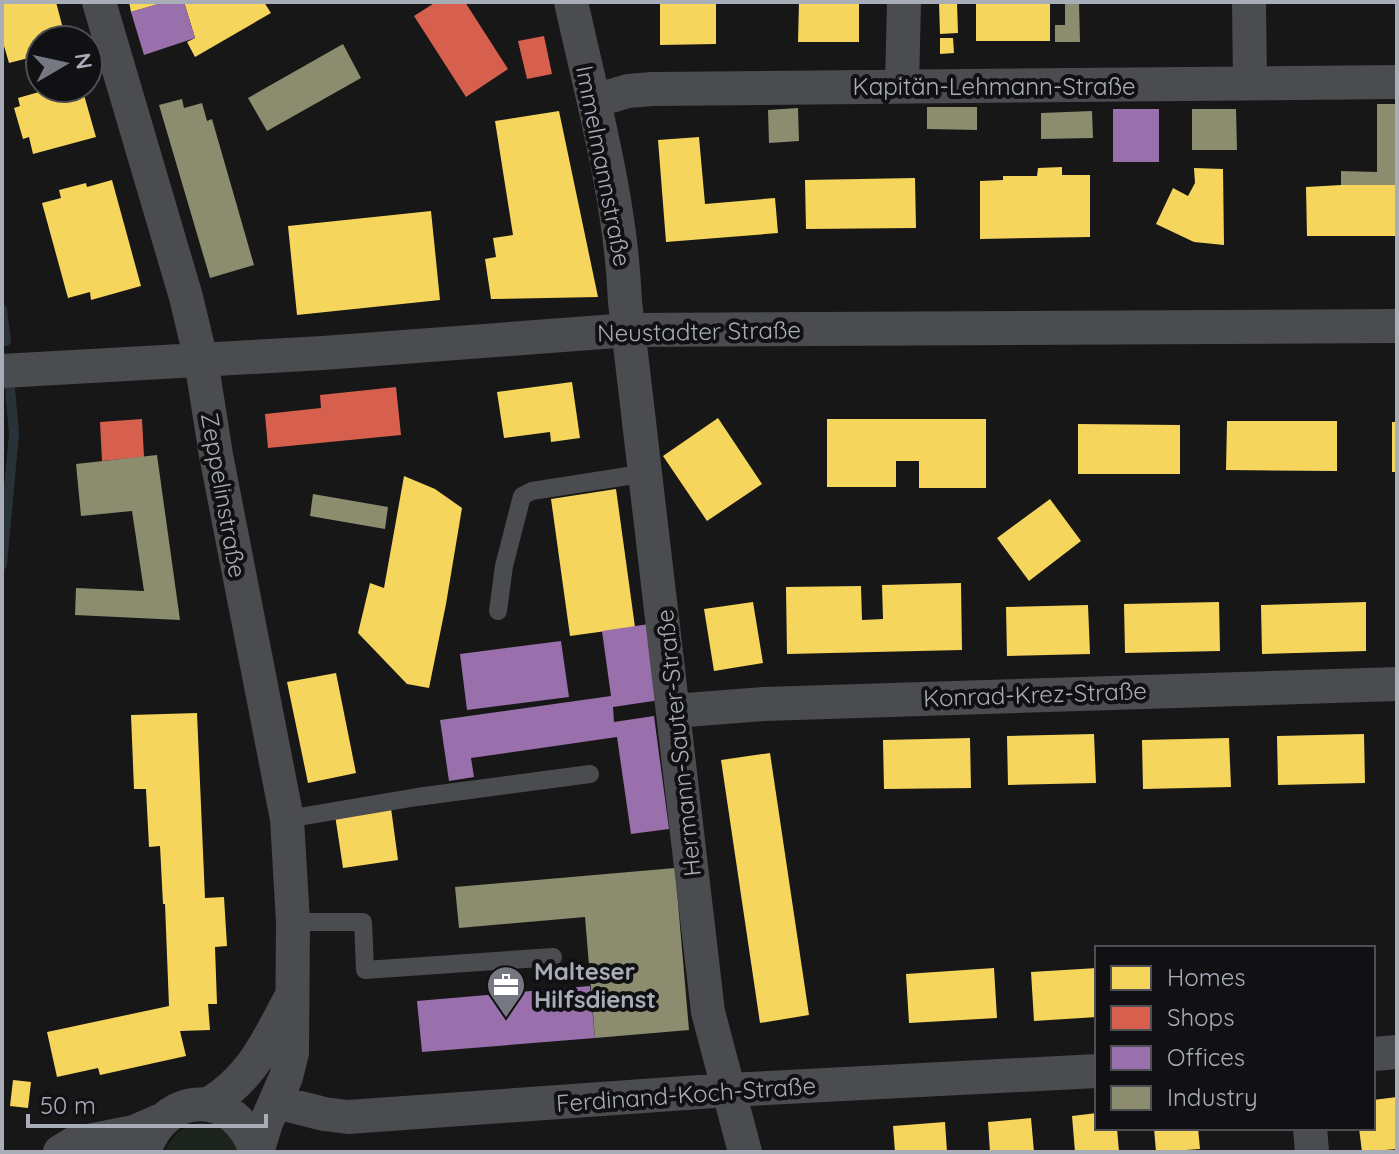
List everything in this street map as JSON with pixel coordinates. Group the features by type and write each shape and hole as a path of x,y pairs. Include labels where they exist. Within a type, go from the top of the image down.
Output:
{"street":[{"name":"Zeppelinstraße","path":"99,2 186,297 201,360 216,455 287,819 293,922 292,1053 277,1102 256,1152"},
{"name":"Immelmannstraße","path":"571,2 594,101 622,248 629,330"},
{"path":"902,86 904,2"},
{"path":"1249,2 1250,83"},
{"name":"Kapitän-Lehmann-Straße","path":"594,101 640,90 1397,82"},
{"name":"Neustadter Straße","path":"8,371 629,330 1397,326"},
{"name":"Hermann-Sauter-Straße","path":"629,330 708,1012 745,1152"},
{"name":"Konrad-Krez-Straße","path":"674,711 825,701 1397,684"},
{"name":"Zeppelinstraße","path":"209,1104 247,1074 291,998"},
{"path":"1375,1054 1397,1052"},
{"name":"Ferdinand-Koch-Straße","path":"277,1102 348,1117 728,1090 1095,1071"},
{"path":"60,1152 73,1144 134,1132 159,1121 173,1110 191,1104 209,1104 226,1110 240,1121 251,1136 256,1152"},
{"path":"144,1152 149,1136 159,1121"},
{"path":"1310,1130 1312,1152"}],"lane":[{"path":"498,611 504,566 522,496 532,491 647,473"},
{"path":"287,819 417,797 590,774"},
{"path":"293,922 363,922 365,970 553,957"}],"shaded area":[{"path":"198,1123 224,1130 242,1152 165,1152 178,1133"}],"building: Homes":[{"path":"2,2 56,2 62,24 24,24 24,59 9,63 2,39"},
{"path":"129,2 161,2 162,3 131,12"},
{"path":"184,2 264,2 271,13 195,57 187,42 195,38"},
{"path":"660,2 716,2 716,44 660,45"},
{"path":"799,2 859,2 859,42 798,42"},
{"path":"939,2 957,2 958,33 940,34"},
{"path":"976,2 1050,2 1050,41 976,41"},
{"path":"940,38 953,38 954,53 940,54"},
{"path":"24,96 24,104 87,104 96,137 33,154 29,137 23,139 14,108 20,106 18,98"},
{"path":"559,111 598,297 491,299 485,259 496,257 493,238 513,235 495,121"},
{"path":"699,137 705,204 775,198 778,233 666,242 658,140"},
{"path":"1062,167 1062,175 1090,175 1090,237 980,239 980,181 1003,180 1003,176 1037,176 1038,168"},
{"path":"1194,168 1223,169 1224,245 1194,242 1156,224 1173,188 1188,196 1195,183"},
{"path":"915,178 916,228 806,229 805,180"},
{"path":"112,180 141,286 91,300 90,292 68,298 42,203 61,198 59,190"},
{"path":"1397,185 1397,236 1307,236 1306,187"},
{"path":"431,211 440,300 297,315 288,226"},
{"path":"572,382 580,438 551,442 550,432 504,438 497,392"},
{"path":"718,418 762,484 707,521 663,456"},
{"path":"827,419 986,419 986,488 919,488 919,461 896,461 896,487 827,487"},
{"path":"1227,421 1337,421 1337,471 1226,470"},
{"path":"1392,422 1397,422 1397,472 1392,472"},
{"path":"1078,424 1180,425 1180,474 1078,474"},
{"path":"404,476 435,489 462,508 429,688 407,684 358,633 370,583 384,588"},
{"path":"616,489 635,627 570,636 551,499"},
{"path":"1050,499 1081,541 1029,581 997,538"},
{"path":"961,583 962,650 787,654 786,587 861,586 862,620 883,619 882,585"},
{"path":"753,602 763,663 714,671 704,609"},
{"path":"1219,602 1220,651 1125,653 1124,604"},
{"path":"1366,602 1366,651 1262,654 1261,605"},
{"path":"1088,605 1090,654 1007,656 1006,607"},
{"path":"336,673 356,773 308,783 287,682"},
{"path":"197,713 205,898 224,897 227,946 215,947 217,1004 208,1004 210,1030 180,1031 186,1056 100,1075 98,1068 57,1077 47,1032 169,1006 160,846 149,847 146,789 134,789 131,715"},
{"path":"1094,734 1096,783 1008,785 1007,736"},
{"path":"1364,734 1365,783 1278,785 1277,736"},
{"path":"970,738 971,788 884,789 883,740"},
{"path":"1229,738 1231,787 1143,789 1142,740"},
{"path":"770,753 809,1015 760,1023 721,760"},
{"path":"391,808 398,860 343,868 335,815"},
{"path":"994,968 997,1018 909,1023 906,974"},
{"path":"1095,968 1095,1017 1034,1021 1031,972"},
{"path":"13,1080 31,1082 28,1108 10,1106"},
{"path":"1397,1097 1397,1149 1362,1152 1359,1130 1375,1130 1375,1100"},
{"path":"1095,1113 1095,1130 1117,1130 1119,1152 1075,1152 1072,1116"},
{"path":"1031,1118 1034,1152 990,1152 988,1122"},
{"path":"945,1122 947,1152 895,1152 893,1126"},
{"path":"1154,1130 1198,1130 1200,1149 1156,1152"}],"building: Shops":[{"path":"436,2 465,2 508,69 466,97 414,16"},
{"path":"544,36 552,74 527,79 518,41"},
{"path":"396,387 401,435 268,448 265,414 321,408 320,395"},
{"path":"142,419 144,457 102,461 100,422"}],"building: Offices":[{"path":"164,2 184,2 195,38 144,55 131,12"},
{"path":"1113,109 1159,109 1159,162 1113,162"},
{"path":"649,624 660,700 613,707 614,722 654,716 669,829 631,834 617,737 471,758 474,777 449,781 440,720 611,696 602,631"},
{"path":"561,641 569,697 467,710 460,654"},
{"name":"Malteser Hilfsdienst","path":"590,986 595,1038 422,1052 417,1001"}],"building: Industry":[{"path":"1065,2 1079,2 1080,42 1055,42 1055,25 1065,25"},
{"path":"343,44 361,78 267,131 248,98"},
{"path":"182,99 184,108 202,103 207,121 212,119 254,265 210,278 159,105"},
{"path":"1377,104 1397,104 1397,185 1341,185 1341,171 1377,172"},
{"path":"927,107 977,107 977,130 927,129"},
{"path":"798,108 799,141 769,143 768,110"},
{"path":"1192,109 1236,109 1237,150 1192,150"},
{"path":"1092,111 1093,138 1041,139 1041,113"},
{"path":"157,455 180,620 75,615 76,588 144,591 132,511 81,516 76,464"},
{"path":"313,494 388,507 385,529 310,516"},
{"path":"675,868 689,1030 595,1038 585,917 459,928 455,887"}],"waterway":[{"path":"2,309 6,341"},
{"path":"2,565 14,434 9,377"}],"place":[{"name":"Malteser Hilfsdienst","path":"506,1019"}]}
